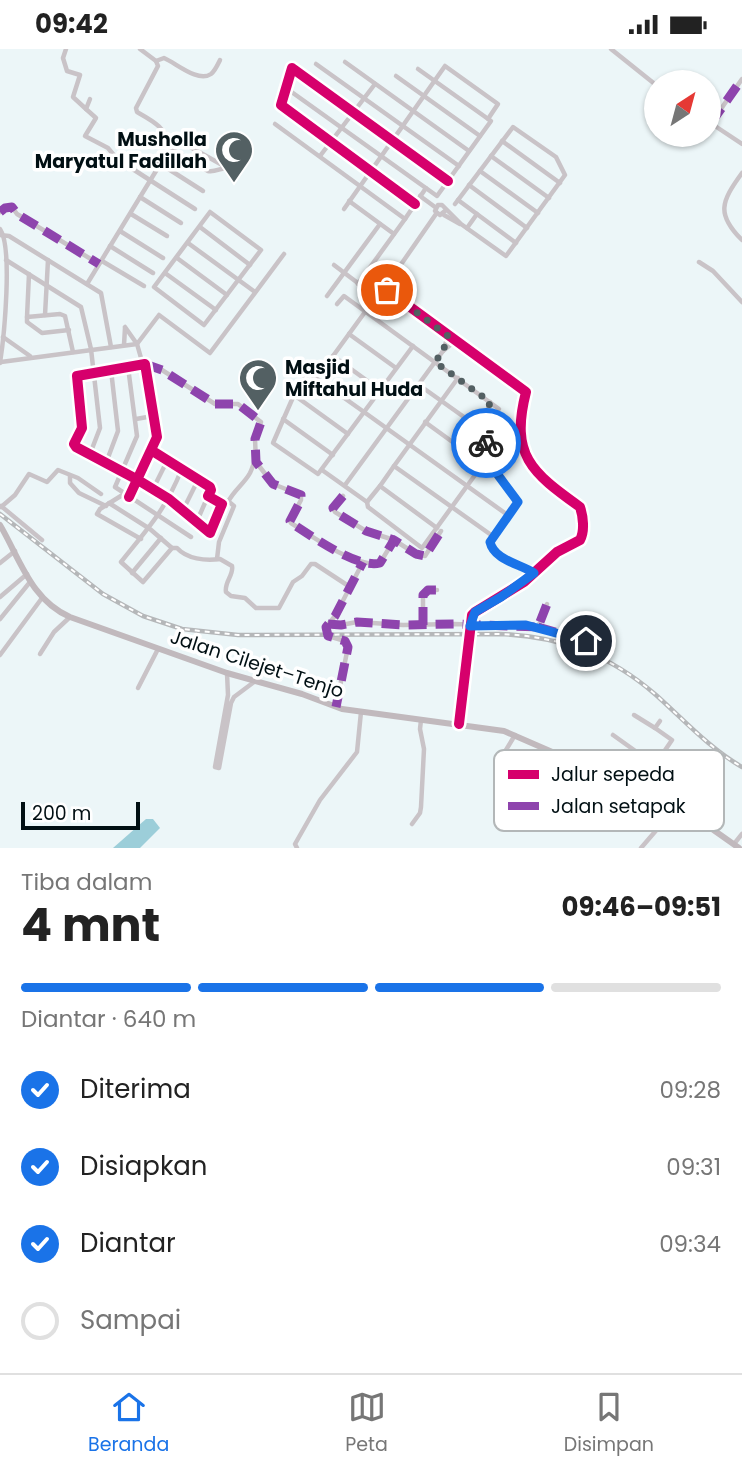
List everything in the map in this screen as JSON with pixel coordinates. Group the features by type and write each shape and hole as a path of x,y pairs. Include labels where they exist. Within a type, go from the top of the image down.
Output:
{"main road":[{"name":"Jalan Cilejet–Tenjo","path":"0,525 30,582 42,598 70,617 227,673 302,694 336,707 495,728 550,750"},
{"name":"Jalan Cilejet–Tenjo","path":"715,831 736,846"}],"street":[{"path":"66,49 62,58 67,71 80,75 73,97 96,118 85,136 108,148 117,159 195,209"},
{"path":"140,49 156,61 158,69 136,110 160,127 170,145 208,171 212,172 224,166"},
{"path":"611,49 644,75"},
{"path":"156,61 164,58 195,75 206,76 213,72 220,60"},
{"path":"345,62 469,151"},
{"path":"316,64 458,166"},
{"path":"344,209 445,67 498,104 488,119"},
{"path":"415,204 281,106 292,68 448,181"},
{"path":"286,88 438,196 491,121 418,69"},
{"path":"396,76 480,136"},
{"path":"721,107 742,79"},
{"path":"320,156 375,84"},
{"path":"86,109 90,99"},
{"path":"275,124 405,219"},
{"path":"435,207 442,205 444,212 456,223 467,228 504,256 516,243 565,175 556,157 513,127 457,202 516,243"},
{"path":"721,130 742,144"},
{"path":"87,284 151,181 170,145 180,141 224,166 233,168"},
{"path":"502,141 560,183"},
{"path":"148,156 204,191"},
{"path":"491,156 549,198"},
{"path":"480,171 538,213"},
{"path":"742,173 731,188 723,211 730,229 742,240"},
{"path":"469,185 527,227"},
{"path":"358,284 426,188"},
{"path":"334,265 371,293 387,288 436,214 435,207 420,196"},
{"path":"140,197 181,223"},
{"path":"349,201 394,234"},
{"path":"0,212 12,207 17,214 144,286"},
{"path":"211,212 261,250 204,325 154,287 188,243 211,212"},
{"path":"436,214 444,212"},
{"path":"131,214 167,236"},
{"path":"467,228 477,214"},
{"path":"327,296 380,224"},
{"path":"200,227 250,265"},
{"path":"0,229 6,260 0,363 137,344 159,315 210,353 284,254"},
{"path":"120,231 163,258"},
{"path":"2,236 48,260 100,293 111,347"},
{"path":"188,243 255,292"},
{"path":"110,246 153,273"},
{"path":"177,258 227,295"},
{"path":"6,260 81,307 91,349 100,428 90,454"},
{"path":"45,315 48,260"},
{"path":"699,262 713,271 742,302"},
{"path":"165,273 216,310"},
{"path":"29,274 27,322 42,333 69,330"},
{"path":"387,288 526,392 520,432 522,447 528,460 538,475 580,507 582,512 583,529 580,540 557,552 534,573 475,612 470,626 459,724"},
{"path":"337,304 344,296 499,409"},
{"path":"365,312 333,356 310,373 294,395 273,443 316,474 322,470 413,346"},
{"path":"27,317 62,315 66,318 73,352"},
{"path":"124,345 125,327 137,344 144,365 157,437 138,479 126,496 100,509 99,515 141,539"},
{"path":"349,334 396,368"},
{"path":"1,336 31,357"},
{"path":"443,351 448,336"},
{"path":"345,485 443,351 455,341"},
{"path":"333,356 380,390"},
{"path":"144,365 162,370 215,404 238,404 261,422 255,439 255,460 249,475 223,506 211,533 169,499 75,445 82,428 75,379 77,376 144,365"},
{"path":"128,367 137,436 114,486 191,537"},
{"path":"106,463 118,431 111,370"},
{"path":"310,373 509,516"},
{"path":"367,502 458,379"},
{"path":"419,385 485,432"},
{"path":"294,395 348,434"},
{"path":"490,402 486,443 498,475 518,502 490,542 494,551 534,573"},
{"path":"136,419 153,416"},
{"path":"283,419 333,455"},
{"path":"425,422 498,475"},
{"path":"475,459 486,443"},
{"path":"151,450 211,488 197,521"},
{"path":"255,460 273,484 301,495 291,523 333,548 363,562 379,564 394,540"},
{"path":"153,489 167,461"},
{"path":"343,496 333,508 334,512 363,530 394,540 416,554 425,556 452,508 483,464"},
{"path":"394,466 494,537"},
{"path":"42,540 1,506 15,495 29,474 45,482 56,471 62,470 101,494"},
{"path":"322,470 367,502 368,507 421,547 439,529"},
{"path":"172,548 144,581 121,562 160,515 181,471"},
{"path":"70,476 70,483 79,493 108,505 150,529 172,548 177,548 189,557 217,559 233,568 225,587 227,593 245,598 256,608 279,608 293,582 312,564 350,587"},
{"path":"183,510 198,480"},
{"path":"380,486 439,529"},
{"path":"208,496 223,506"},
{"path":"217,559 219,542 234,506 229,501"},
{"path":"132,573 161,538"},
{"path":"0,563 15,551"},
{"path":"336,707 348,647 345,641 328,636 326,628 363,562"},
{"path":"0,597 27,574"},
{"path":"0,619 30,582"},
{"path":"423,625 423,595 428,590 437,590"},
{"path":"0,655 42,598"},
{"path":"538,627 547,604"},
{"path":"40,654 54,632 70,617"},
{"path":"328,624 356,622 538,627 586,641"},
{"path":"138,688 158,649"},
{"path":"217,767 231,703 227,673"},
{"path":"231,696 254,682"},
{"path":"297,848 295,844 320,800 357,752 360,711"},
{"path":"634,715 672,740 665,750"},
{"path":"412,824 421,807 424,749 420,733 421,720"},
{"path":"655,728 660,721"},
{"path":"505,750 515,735"},
{"path":"613,735 634,750"},
{"path":"641,848 656,831"},
{"path":"736,846 742,834"}],"water":[{"path":"146,819 153,819 160,828 140,848 113,848"}],"railway":[{"path":"0,514 103,594 143,616 182,629 238,635 500,634 543,639 583,650 639,681 718,750"},
{"path":"724,754 742,767"}],"marked path":[{"path":"721,109 742,79"},
{"path":"0,212 12,207 17,214 99,264"},
{"path":"145,364 162,370 215,404 238,404 261,422 255,439 256,462 273,484 301,495 291,523 335,550 359,561 380,563 394,540 416,554 425,556 441,531"},
{"path":"343,496 333,508 335,512 366,531 394,540"},
{"path":"336,707 348,647 345,641 328,636 326,627 335,616 363,562"},
{"path":"423,625 423,595 428,590 437,590"},
{"path":"328,624 357,622 538,627 547,604"},
{"path":"538,627 586,641"}],"cycle path":[{"path":"415,204 281,105 292,68 448,181"},
{"path":"386,286 387,290 526,392 521,432 523,447 537,472 580,507 582,515 580,540 557,552 524,582 472,615 459,724"},
{"path":"129,497 157,437 145,364 77,376 82,428 74,444 76,447 138,480 169,499 210,533 222,504 208,496 210,487 151,450"}],"way so far":[{"path":"387,290 448,336 443,351 435,362 490,402 485,421 486,443"}],"place":[{"name":"Musholla Maryatul Fadillah","path":"234,184"},
{"name":"Masjid Miftahul Huda","path":"258,412"}],"route":[{"path":"486,443 498,475 518,502 490,542 490,546 498,555 534,573 475,612 470,626 526,625 586,641"}]}
